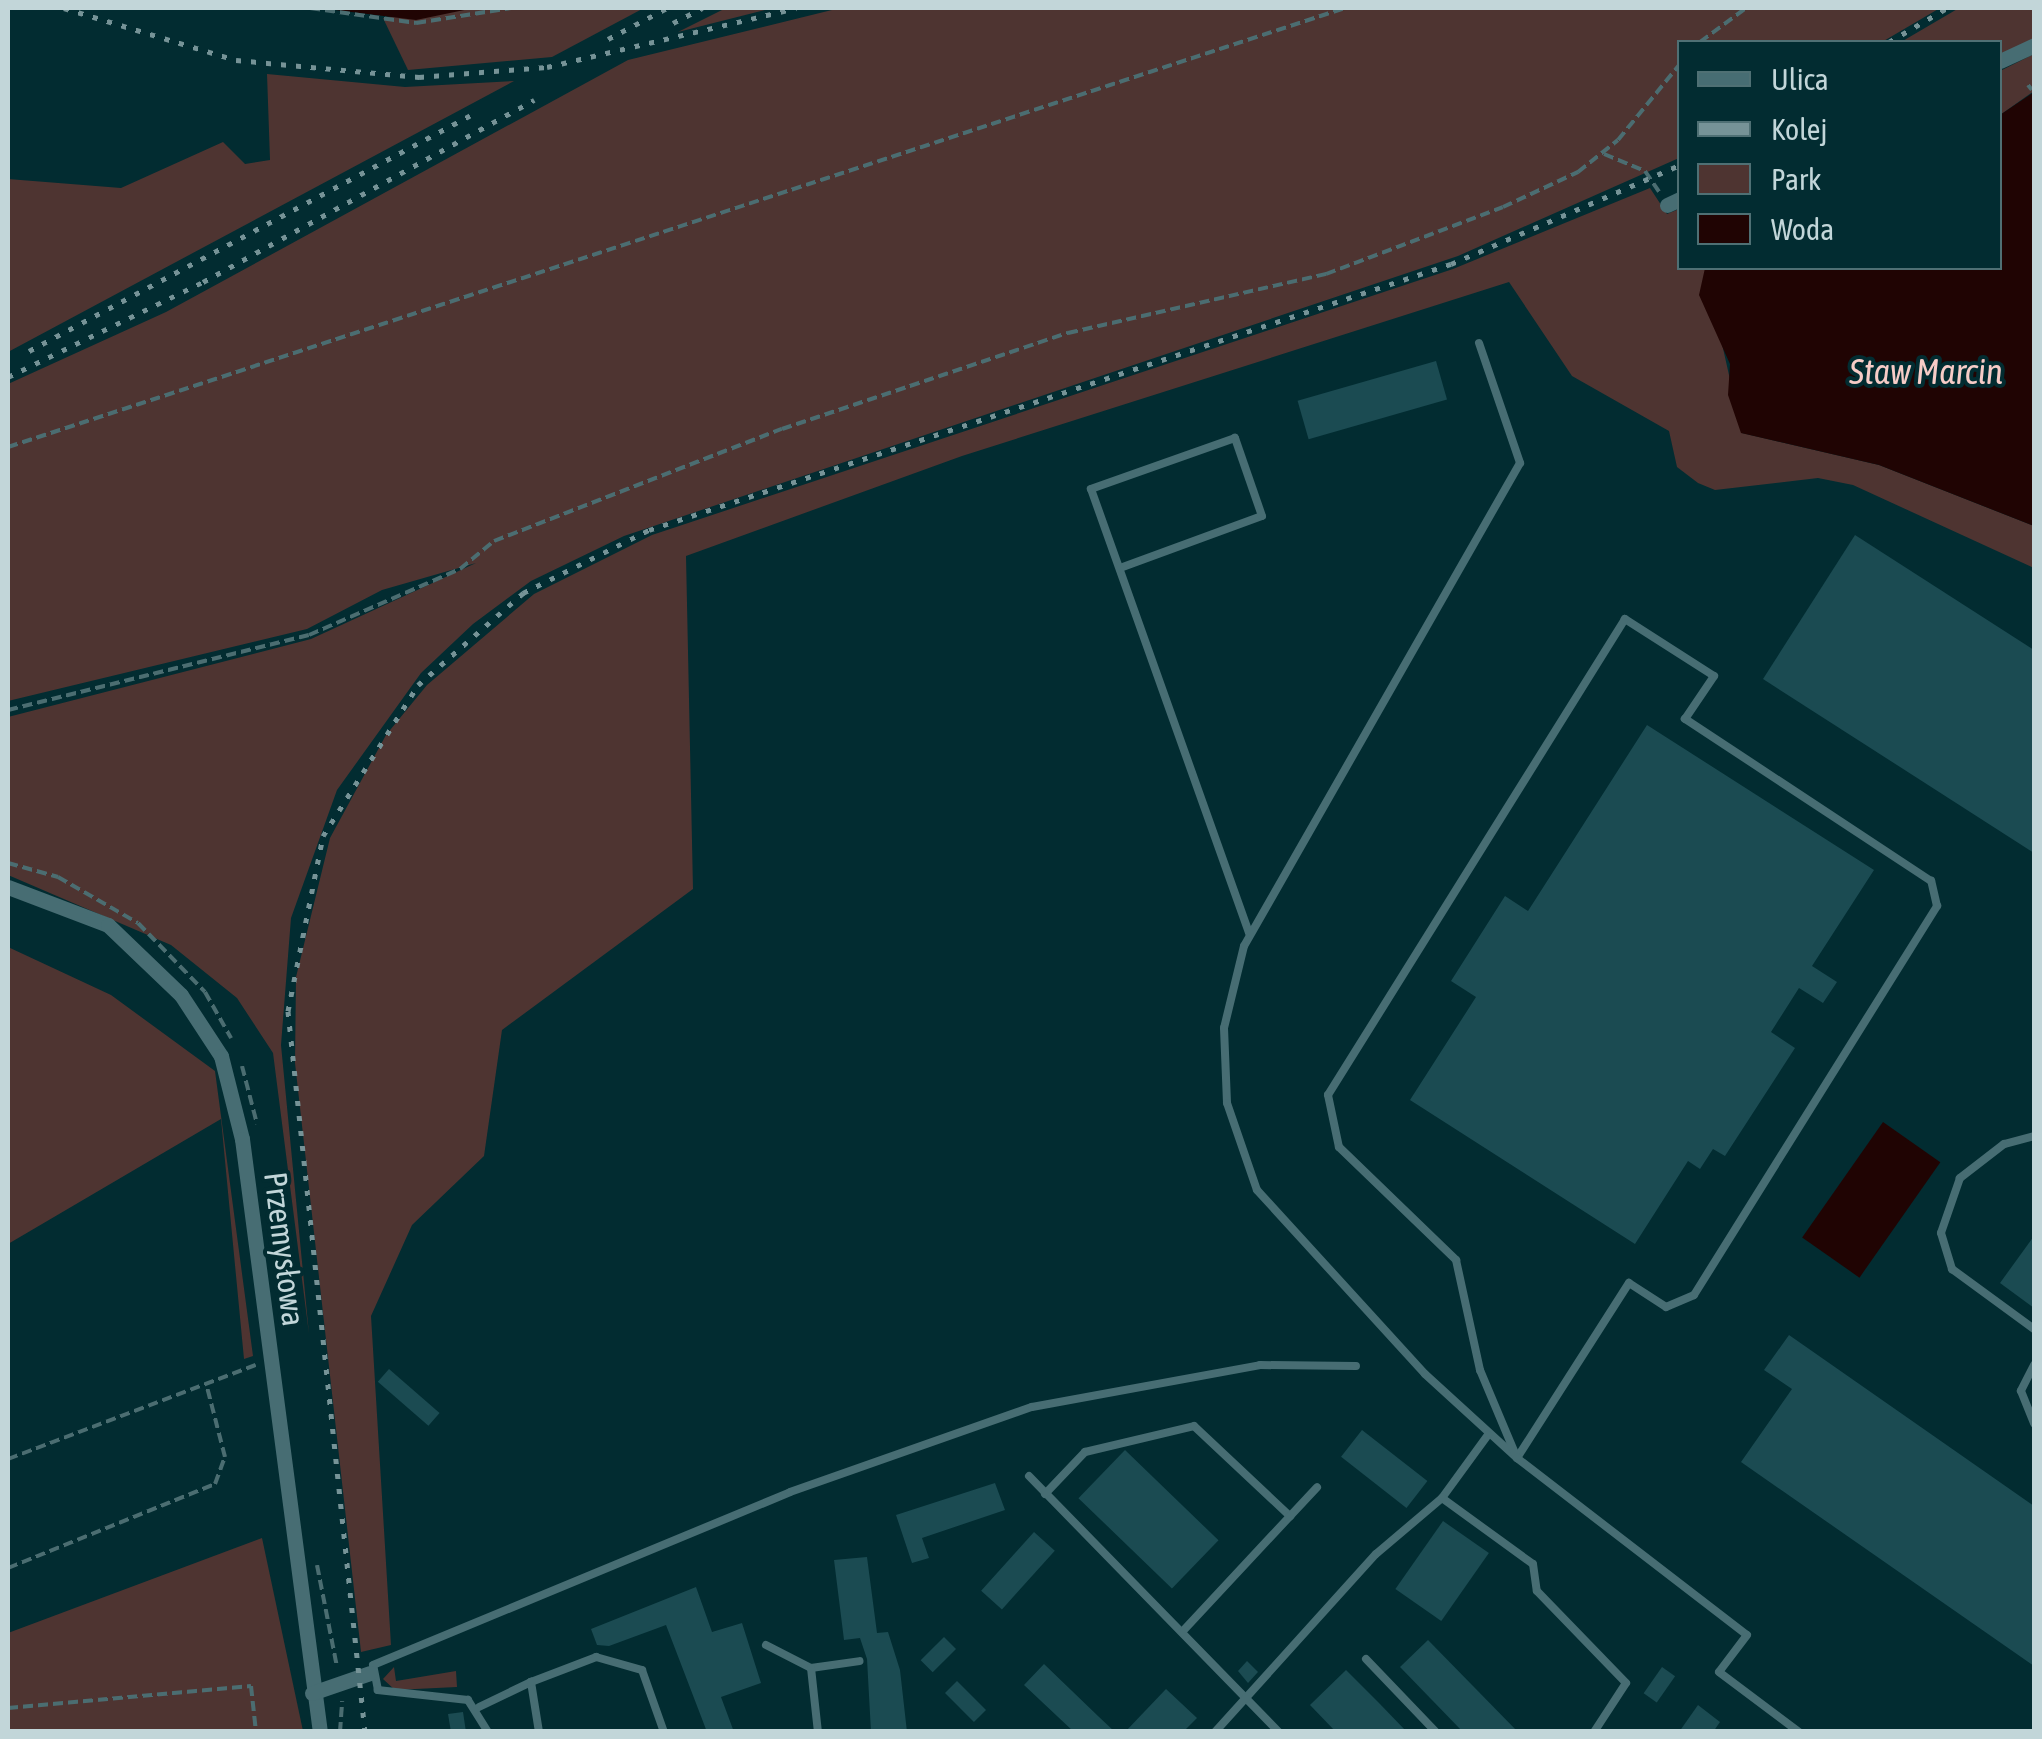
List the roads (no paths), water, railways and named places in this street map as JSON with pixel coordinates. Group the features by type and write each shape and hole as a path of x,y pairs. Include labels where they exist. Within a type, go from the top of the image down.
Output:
{"street":[{"path":"2002,60 2034,45"},
{"name":"Przemysłowa","path":"8,887 108,925 210,1032 242,1139 320,1732"},
{"path":"312,1692 370,1674"}],"lane":[{"path":"1478,343 1520,463 1250,935 1224,1028 1227,1103 1257,1190 1488,1435 1747,1636 1719,1672 1799,1732"},
{"path":"1120,568 1262,516 1235,438 1091,489 1250,935"},
{"path":"1625,619 1714,676 1686,719 1920,870 1937,906 1694,1295 1666,1307 1629,1283 1517,1458 1480,1370 1456,1260 1339,1147 1328,1095 1625,619"},
{"path":"2034,1136 2004,1144 1960,1178 1941,1233 1952,1269 2034,1329"},
{"path":"488,1732 479,1707 453,1696 387,1694 370,1674 382,1658 790,1492 1032,1407 1260,1365 1356,1366"},
{"path":"2034,1365 2021,1392 2034,1423"},
{"path":"1045,1494 1084,1452 1194,1426 1290,1516"},
{"path":"1215,1732 1248,1700 1376,1554 1442,1498 1488,1435"},
{"path":"1029,1476 1279,1732"},
{"path":"1182,1632 1318,1487"},
{"path":"1442,1498 1534,1564 1537,1591 1626,1683 1594,1732"},
{"path":"766,1645 812,1668 860,1661"},
{"path":"479,1707 596,1657 642,1670 664,1732"},
{"path":"1366,1659 1436,1732"},
{"path":"812,1668 818,1732"},
{"path":"531,1682 539,1732"}],"water":[{"path":"319,8 474,8 416,20"},
{"name":"Staw Marcin","path":"2034,92 2034,526 1879,465 1741,433 1728,395 1730,364 1699,295 1705,270 2002,270 2002,114"},
{"path":"1883,1122 1940,1162 1859,1278 1802,1238"}],"railway":[{"path":"64,8 236,60 419,77 547,67 796,8"},
{"path":"608,39 667,8"},
{"path":"673,23 702,8"},
{"path":"1892,40 1947,8"},
{"path":"8,377 203,282 534,100"},
{"path":"29,351 470,116"},
{"path":"365,1732 288,1011 323,836 418,685 523,593 649,530 1451,264 1677,166"}]}
